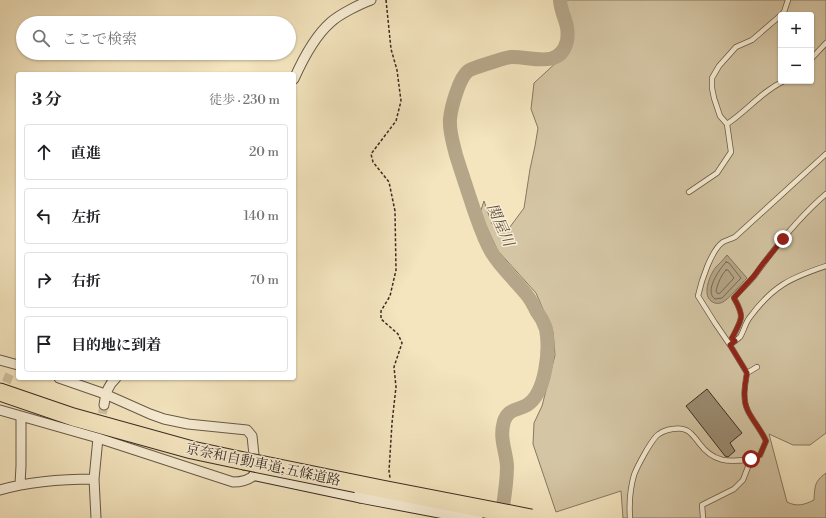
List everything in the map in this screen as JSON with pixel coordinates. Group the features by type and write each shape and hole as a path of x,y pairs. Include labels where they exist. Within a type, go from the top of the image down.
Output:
{"highway":[{"name":"京奈和自動車道;五條道路","path":"0,392 73,417 192,450 531,518"}],"street":[{"path":"296,74 319,35 331,22 371,0"},
{"path":"0,360 14,366"},
{"path":"65,380 105,394 138,410 164,418 188,424 247,430 252,436 256,474"},
{"path":"104,405 105,394 114,380"},
{"path":"0,410 98,438 234,482 248,480 256,474 476,518"},
{"path":"20,484 21,417"},
{"path":"96,518 94,479 98,438"},
{"path":"0,490 20,484 60,479 94,479"}],"lane":[{"path":"784,12 788,0"},
{"path":"690,192 718,173 731,152 727,124 720,116 714,98 712,78 719,66 736,47 752,40 778,18"},
{"path":"814,56 826,43"},
{"path":"727,124 746,110 768,90 779,84"},
{"path":"630,518 630,492 634,475 638,464 658,434 668,430 687,430 706,451 713,456 730,461 751,459 760,455 766,441 762,431 747,410 744,392 747,373 698,296 700,287 715,250 724,242 735,237 826,154"},
{"path":"735,341 732,338 741,319 741,310 734,298 754,276 811,206 826,194"},
{"path":"730,345 740,337 748,318 765,298 789,280 801,274 826,266"},
{"path":"747,373 757,367"},
{"path":"702,518 702,505 734,489 743,480 751,459"}],"path":[{"path":"386,0 391,49 397,70 401,101 396,121 371,154 373,162 389,182 395,211 396,270 390,296 381,311 381,319 398,334 402,343 394,367 396,387 389,471 390,479"}],"shaded area":[{"path":"565,0 826,0 826,433 810,445 793,445 769,434 787,502 800,505 814,500 817,482 826,473 826,518 623,518 621,491 556,512 533,444 534,423 542,406 555,355 553,332 536,293 498,251 480,213 484,201 492,224 507,231 524,208 538,128 531,109 534,83 559,60 571,45 572,29"}],"water":[{"path":"727,255 747,278 726,300 716,303 708,298 707,289 709,279 716,267"}],"building":[{"path":"707,389 742,433 730,443 735,451 728,457 725,456 686,406"}],"waterway":[{"name":"関屋川","path":"501,518 507,473 502,439 504,421 508,414 527,405 539,391 547,359 546,329 528,297 500,264 487,243 474,210 456,155 450,119 459,86 468,71 511,57 544,60 558,56 563,50 568,35 560,0"}],"tunnel":[{"path":"1,395 11,371"},
{"path":"100,427 104,405"}],"route":[{"path":"751,459 760,455 766,441 762,431 747,410 744,392 747,373 730,345 735,341 732,338 741,319 741,310 734,298 738,291 754,276 783,239"}]}
